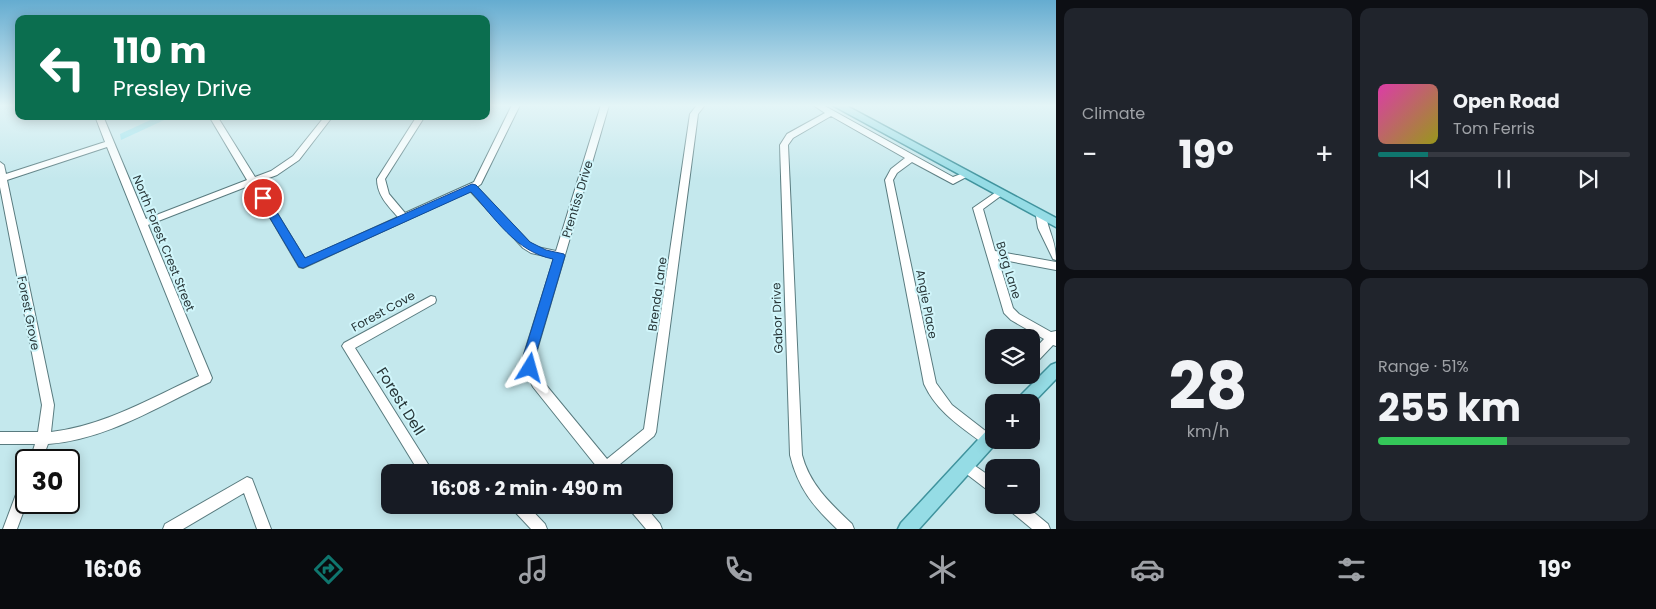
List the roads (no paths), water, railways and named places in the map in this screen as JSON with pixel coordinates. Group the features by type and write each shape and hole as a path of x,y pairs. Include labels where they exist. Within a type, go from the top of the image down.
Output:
{"main road":[{"path":"875,130 966,175 1056,224"},
{"path":"1032,394 1056,369"},
{"path":"907,529 985,443"}],"street":[{"name":"North Forest Crest Street","path":"44,438 67,436 96,428 206,378 105,130"},
{"path":"221,130 303,264 472,187 481,178 504,130"},
{"path":"142,224 253,182 290,163 318,130"},
{"path":"404,218 380,186 381,179 412,130"},
{"name":"Prentiss Drive","path":"598,130 529,357 530,368 537,383 602,464"},
{"name":"Brenda Lane","path":"614,464 650,432 692,130"},
{"name":"Gabor Drive","path":"800,130 790,136 785,142 796,455 800,474 808,489 846,529"},
{"path":"867,130 953,181 966,175"},
{"path":"1,179 110,143"},
{"name":"Angie Place","path":"912,158 894,171 889,180 930,384 934,393 946,407 985,433"},
{"name":"Forest Grove","path":"0,165 1,179 48,405 44,438 40,449"},
{"path":"472,187 526,245 539,252 560,256"},
{"name":"Borg Lane","path":"998,193 978,208 1008,310 1015,317 1055,338"},
{"path":"1041,216 1043,228 1056,256"},
{"path":"992,254 1056,266"},
{"name":"Forest Cove","path":"348,346 432,300"},
{"path":"1040,352 1055,338"},
{"name":"Forest Dell","path":"348,346 421,464"},
{"path":"0,438 44,438"},
{"path":"965,465 985,481"},
{"path":"170,529 246,484 264,529"},
{"path":"10,529 16,514"},
{"path":"526,514 540,529"},
{"path":"642,514 655,529"},
{"path":"1025,514 1043,529"}]}
